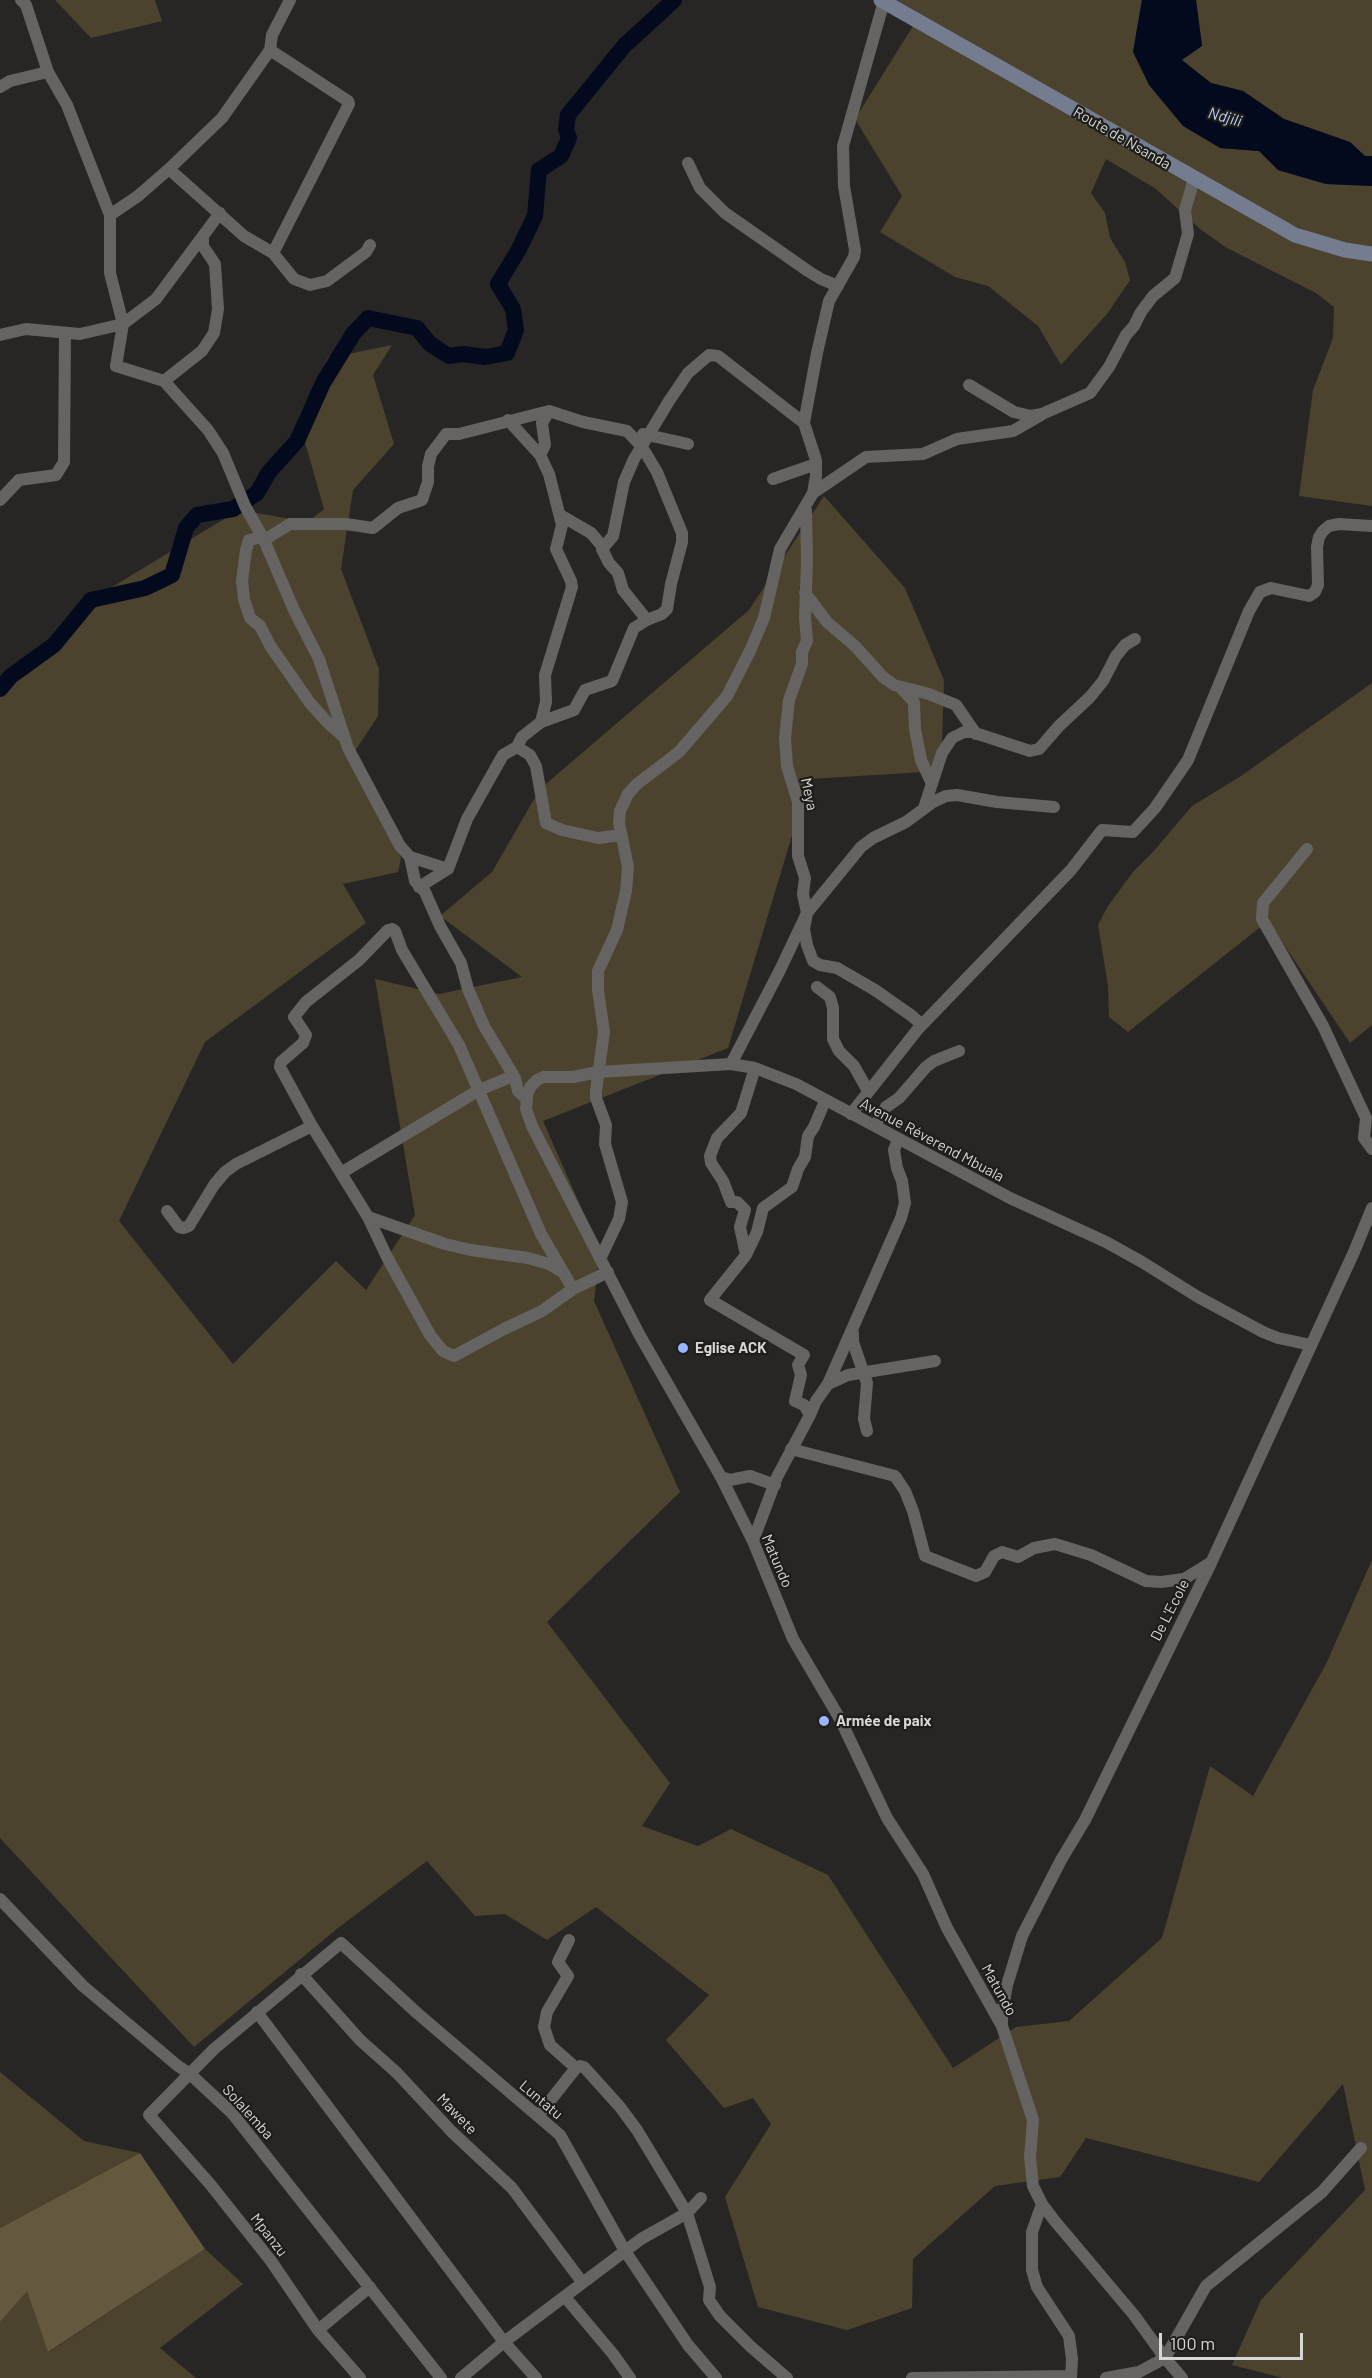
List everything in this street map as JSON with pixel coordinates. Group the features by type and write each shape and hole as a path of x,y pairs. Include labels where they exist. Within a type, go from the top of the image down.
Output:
{"street":[{"path":"21,0 26,5 48,72 67,105 110,214 110,273 123,324 116,366 164,381 208,430 223,453 244,502 264,538 294,610 320,659 348,748 400,846 410,857 448,869"},
{"path":"110,214 138,196 222,118 270,50 272,35 290,0"},
{"path":"601,1257 619,1219 622,1202 605,1144 606,1125 596,1098 604,1032 598,990 598,971 617,930 626,891 628,867 621,835 620,812 628,794 689,742 727,696 764,618 780,549 813,493 816,464 804,423 829,301 854,257 855,250 844,186 843,146 883,1"},
{"name":"Route de Nsanda","path":"883,1 1295,235 1345,250 1372,254"},
{"path":"270,50 348,101 349,104 273,253"},
{"path":"0,87 10,81 48,72"},
{"path":"688,162 700,188 725,213 814,275 838,286"},
{"path":"169,169 244,236 273,253 294,279 310,285 327,281 366,252 370,245"},
{"path":"813,493 866,457 923,454 957,439 1013,431 1042,414 1090,393 1153,296 1175,278 1188,234 1185,210 1194,179"},
{"path":"0,335 26,329 80,334 123,324 156,299 203,239 220,213"},
{"path":"164,381 202,351 213,333 218,309 215,264 203,246 203,239"},
{"path":"0,500 19,480 56,474 64,462 65,333"},
{"path":"603,547 613,537 624,482 642,447 669,400 688,373 709,355 718,356 804,423"},
{"path":"969,385 1014,412 1031,416 1042,414"},
{"path":"540,455 545,444 542,423 549,411"},
{"path":"345,737 328,723 310,703 271,647 260,626 250,618 244,599 242,580 249,540 264,538 290,524 346,524 373,528 398,508 422,500 428,482 431,454 446,434 459,434 549,411 584,422 688,444"},
{"path":"508,420 540,455 549,474 562,525 556,549 571,581 571,595 545,675 546,702 541,722"},
{"path":"418,887 448,869 467,819 503,755 517,747 522,736 541,722 574,710 585,690 612,681 634,628 662,614 667,609 670,599 669,590 682,542 679,524 657,472 642,447 627,431"},
{"path":"773,479 816,464"},
{"name":"Meya","path":"806,507 805,618 807,641 789,700 785,738 787,766 798,802 798,856 804,872 803,894 807,913 804,930 807,945 813,962 837,968 874,990 922,1025"},
{"path":"560,515 591,533 603,547 602,551 618,573 623,590 647,620"},
{"path":"851,1114 922,1025 1071,870 1102,830 1133,832 1155,808 1188,760 1249,611 1260,592 1271,588 1309,596 1315,592 1318,585 1317,547 1318,537 1323,531 1329,526 1339,524 1372,526"},
{"path":"806,593 836,631 855,646 883,677 900,686 956,705 976,734"},
{"path":"923,812 942,753 948,742 958,734 976,734 1030,751 1040,749 1059,726 1090,698 1103,681 1116,656 1125,645 1135,639"},
{"path":"900,686 914,702 915,729 921,760 932,784"},
{"path":"517,747 530,754 536,766 546,823 562,830 598,838 621,835"},
{"path":"731,1064 807,913 861,847 923,812 933,802 946,796 957,795 997,802 1054,807"},
{"path":"1307,849 1263,903 1262,919 1323,1026 1366,1118 1364,1138 1372,1149"},
{"name":"Matundo","path":"410,857 415,881 418,887 425,892 440,926 461,963 468,989 480,1017 514,1077 518,1091 527,1099 526,1109 532,1126 639,1334 721,1477 753,1541 793,1639 840,1719 887,1818 923,1874 947,1928 1002,2026 1032,2112 1031,2169 1034,2186 1042,2204 1134,2315 1182,2378"},
{"path":"573,1289 550,1253 523,1196 459,1045 402,950 395,931 388,930 359,960 306,1002 294,1017 306,1035 303,1042 281,1062 280,1067 312,1126 368,1217 430,1335 443,1351 454,1356 542,1311 573,1289 608,1272"},
{"path":"818,987 830,998 833,1008 833,1039 839,1051 855,1066 868,1090"},
{"path":"875,1126 886,1107 899,1098 926,1067 934,1061 959,1051"},
{"name":"Avenue Réverend Mbuala","path":"514,1077 537,1080 543,1077 573,1077 598,1072 731,1064 755,1068 791,1081 1010,1198 1106,1242 1198,1297 1263,1332 1278,1338 1311,1345"},
{"path":"746,1254 740,1227 745,1210 737,1202 730,1202 723,1181 711,1163 710,1156 717,1138 741,1113 755,1068"},
{"path":"341,1173 480,1090 514,1077"},
{"path":"527,1099 527,1094 537,1080"},
{"path":"810,1415 804,1405 795,1401 801,1375 798,1365 804,1355 710,1300 746,1254 757,1232 763,1208 792,1187 805,1157 808,1136 825,1101"},
{"path":"167,1211 179,1227 189,1226 214,1185 225,1172 236,1164 312,1126"},
{"path":"753,1541 774,1485 816,1401 828,1384 901,1218 905,1203 903,1181 897,1168 894,1150 898,1138"},
{"name":"De L'Ecole","path":"1002,2026 1007,1984 1022,1936 1061,1860 1085,1820 1211,1563 1372,1208"},
{"path":"368,1217 445,1244 528,1258 549,1264 562,1272"},
{"path":"852,1332 853,1342 867,1383 864,1419 867,1431"},
{"path":"828,1384 848,1375 935,1361"},
{"path":"791,1449 895,1476 905,1491 913,1511 925,1557 976,1576 985,1572 994,1556 1002,1552 1018,1557 1034,1548 1055,1544 1091,1555 1146,1581 1184,1579 1211,1563"},
{"path":"721,1477 730,1480 750,1476 774,1485"},
{"name":"Solalemba","path":"0,1899 83,1986 189,2073 232,2113 441,2378"},
{"path":"569,1940 558,1962 568,1976 547,2012 544,2027 550,2046 576,2068"},
{"name":"Luntatu","path":"301,1974 341,1943 417,2013 560,2135 625,2251 710,2376"},
{"path":"189,2073 301,1974"},
{"name":"Mawete","path":"301,1974 360,2040 397,2073 452,2132 512,2188 582,2282"},
{"path":"257,2012 504,2342 537,2378"},
{"path":"538,2116 576,2068 584,2067 637,2130 687,2213 710,2287 709,2300 720,2316 787,2378"},
{"name":"Mpanzu","path":"189,2073 149,2115 210,2184 264,2252 318,2330 360,2378"},
{"path":"1106,2378 1139,2372 1165,2358 1206,2286 1322,2192 1361,2148"},
{"path":"461,2378 504,2342 641,2238 687,2213 700,2198"},
{"path":"912,2378 1071,2377 1072,2359 1069,2336 1037,2287 1032,2270 1032,2232 1042,2204"},
{"path":"318,2330 370,2287"},
{"path":"564,2297 613,2354 630,2378"}],"shaded area":[{"path":"55,0 155,0 162,21 91,38"},
{"path":"897,0 1142,0 1133,52 1220,148 1259,151 1278,170 1326,184 1372,186 1372,249 1319,236 1278,219"},
{"path":"1196,0 1372,0 1372,156 1365,156 1350,142 1284,119 1243,91 1211,83 1181,60 1202,45"},
{"path":"913,26 1164,170 1291,238 1326,252 1372,260 1372,506 1299,496 1313,390 1333,338 1334,307 1316,293 1227,248 1200,229 1156,189 1106,159 1091,193 1105,213 1110,238 1125,262 1130,280 1107,314 1061,365 1038,326 988,286 955,277 880,232 902,196 855,119"},
{"path":"392,345 373,375 394,444 353,490 341,569 379,669 378,716 349,760 401,858 398,872 343,884 366,923 205,1042 119,1221 233,1364 336,1261 366,1290 415,1215 375,979 439,994 522,977 440,916 492,872 540,789 749,610 824,496 905,588 944,680 941,771 809,779 728,1048 543,1121 600,1250 594,1301 680,1492 547,1622 670,1783 642,1826 698,1846 731,1829 828,1875 953,2068 1016,2027 1069,2021 1162,1938 1210,1766 1253,1796 1326,1664 1372,1560 1372,2378 1283,2378 1232,2365 1261,2300 1365,2190 1343,2084 1259,2182 1086,2138 1060,2177 995,2186 913,2259 912,2308 847,2330 758,2307 725,2197 771,2124 753,2098 724,2108 666,2040 709,1995 596,1907 547,1940 505,1914 475,1916 427,1861 338,1928 194,2047 0,1838 0,695 76,609 239,510 308,522 324,509 298,418 328,358"},
{"path":"1372,683 1372,1025 1350,1043 1268,921 1128,1032 1109,1017 1108,986 1098,925 1108,906 1133,872 1192,806 1241,776"},
{"path":"0,2072 84,2141 140,2153 0,2228"},
{"path":"140,2153 205,2249 48,2352 27,2291 0,2322 0,2228"},
{"path":"205,2249 243,2284 160,2348 196,2378 0,2378 0,2322 27,2290 49,2352"}],"water":[{"name":"Ndjili","path":"1142,0 1196,0 1202,46 1182,60 1211,83 1243,91 1284,119 1350,142 1365,156 1372,156 1372,186 1326,184 1278,170 1259,151 1220,148 1183,126 1149,85 1133,52"}],"waterway":[{"path":"0,689 11,676 54,645 91,600 145,588 172,575 186,528 197,515 233,509 257,493 269,472 297,441 323,383 353,334 368,318 417,328 430,344 449,356 463,354 485,357 507,353 516,330 513,309 498,284 535,216 539,170 561,156 569,138 566,129 568,115 624,46 674,0"}],"place":[{"name":"Eglise ACK","path":"683,1348"},
{"name":"Armée de paix","path":"824,1721"}]}
